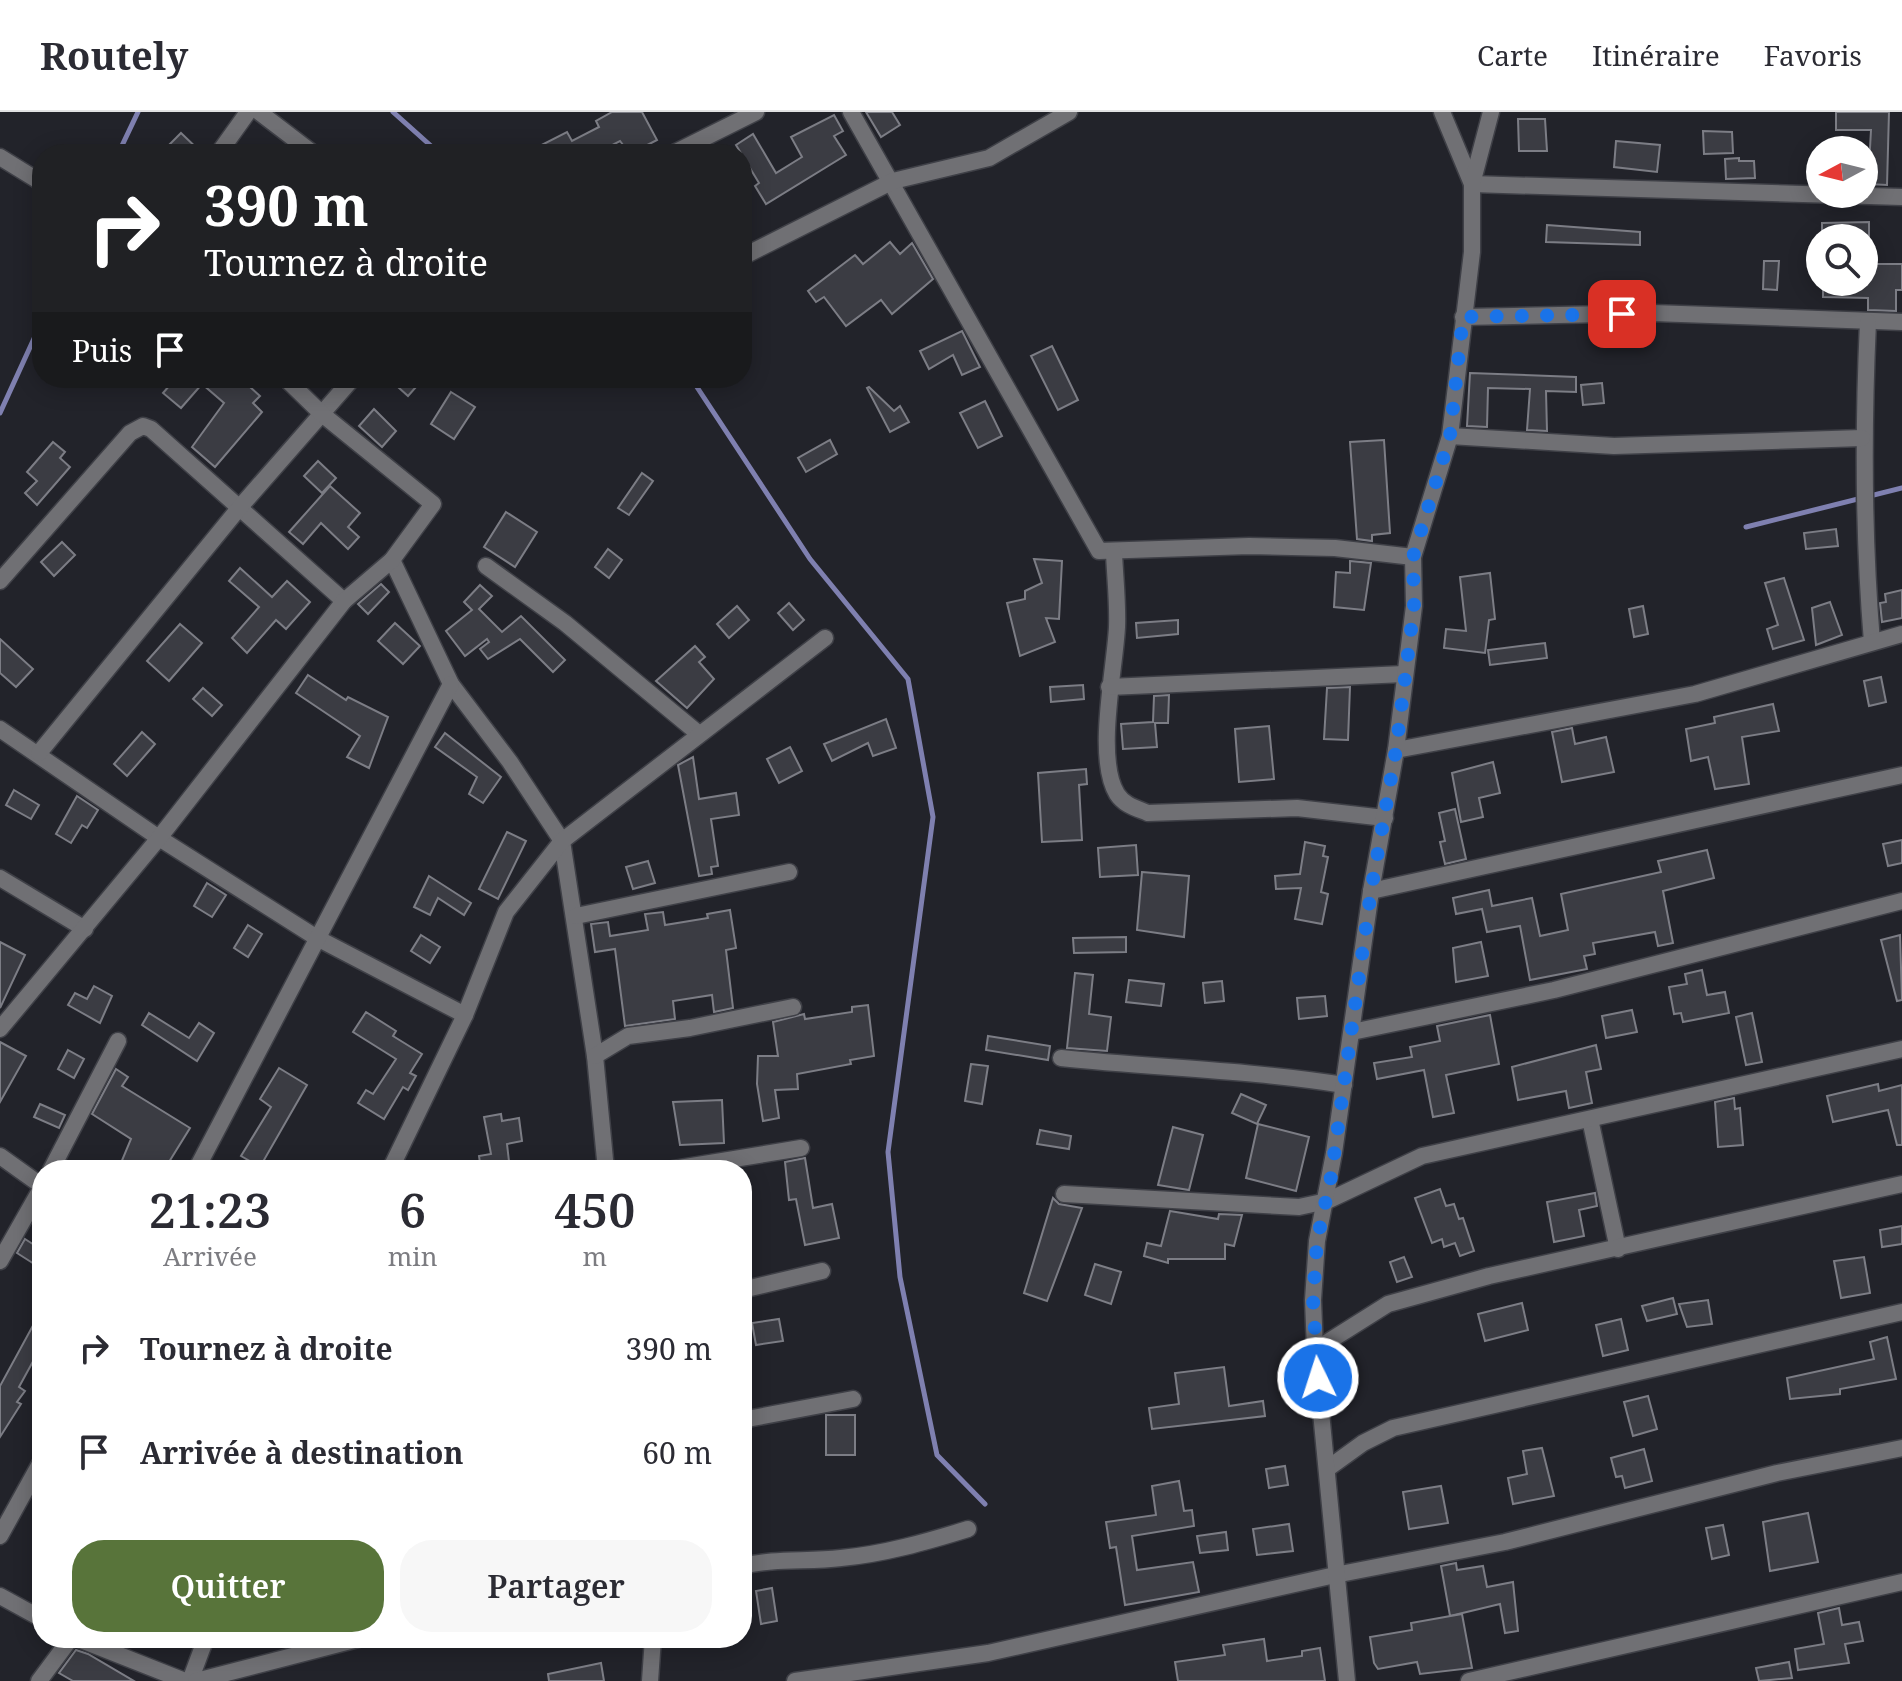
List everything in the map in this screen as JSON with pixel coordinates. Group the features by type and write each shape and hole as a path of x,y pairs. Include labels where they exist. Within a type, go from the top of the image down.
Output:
{"street":[{"path":"225,144 248,112"},
{"path":"259,112 301,144"},
{"path":"692,144 756,112"},
{"path":"851,112 893,181 1099,551 1114,553 1202,545 1335,548 1413,557"},
{"path":"752,252 893,181 989,158 1069,112"},
{"path":"1442,112 1472,184"},
{"path":"1347,1681 1315,1350 1313,1300 1317,1241 1327,1201 1371,891 1396,750 1414,606 1413,557 1450,436 1472,252 1472,184 1491,112"},
{"path":"0,157 32,177"},
{"path":"1472,184 1902,197"},
{"path":"1463,317 1653,313 1902,322"},
{"path":"1868,322 1862,438 1865,552 1872,642"},
{"path":"2,1024 159,838 344,601 392,560 433,504 322,414 295,388"},
{"path":"39,753 240,507 344,388"},
{"path":"0,581 130,433 143,426 151,429 344,601"},
{"path":"1450,436 1626,446 1862,438"},
{"path":"1114,553 1117,627 1109,687 1108,763 1116,792 1127,805 1148,813 1297,808 1385,818"},
{"path":"392,560 451,684 510,762 562,841 576,916 595,1056 605,1160"},
{"path":"486,566 565,623 699,734"},
{"path":"1396,750 1695,694 1902,634"},
{"path":"395,1160 465,1015 506,912 562,841 825,638"},
{"path":"1109,687 1404,674"},
{"path":"201,1160 451,684"},
{"path":"0,729 159,838 317,938 465,1015"},
{"path":"1371,891 1902,775"},
{"path":"576,916 789,872"},
{"path":"0,878 85,929"},
{"path":"1352,1032 1554,990 1902,901"},
{"path":"595,1056 628,1036 690,1028 793,1007"},
{"path":"56,1160 118,1041"},
{"path":"1064,1194 1299,1207 1327,1201 1422,1156 1902,1049"},
{"path":"1061,1058 1182,1070 1261,1072 1344,1085"},
{"path":"1590,1119 1618,1249"},
{"path":"728,1160 801,1148"},
{"path":"0,1156 32,1180"},
{"path":"1315,1350 1388,1304 1489,1276 1902,1184"},
{"path":"0,1261 32,1205"},
{"path":"752,1288 822,1271"},
{"path":"1327,1469 1363,1443 1393,1428 1902,1312"},
{"path":"752,1418 853,1399"},
{"path":"795,1681 988,1653 1335,1575 1505,1542 1777,1473 1902,1448"},
{"path":"0,1536 32,1478"},
{"path":"752,1563 869,1554 913,1546 968,1529"},
{"path":"1469,1681 1902,1582"},
{"path":"0,1596 32,1614"},
{"path":"39,1681 71,1648"},
{"path":"104,1648 190,1681 322,1648"},
{"path":"190,1681 202,1648"},
{"path":"650,1681 652,1648"}],"building":[{"path":"612,112 642,112 657,140 649,144 622,144 620,141 614,144 544,144 567,132 572,141 599,127 596,121"},
{"path":"866,112 892,112 900,125 881,137"},
{"path":"1836,112 1889,112 1887,185 1878,185 1878,136 1871,136 1871,130 1836,130"},
{"path":"834,115 843,131 834,136 846,155 766,204 755,186 759,183 752,171 752,144 738,144 753,134 776,173 802,157 791,137"},
{"path":"1518,119 1545,119 1547,151 1519,151"},
{"path":"1703,131 1732,132 1733,153 1704,154"},
{"path":"181,133 193,144 170,144"},
{"path":"1616,141 1660,145 1657,172 1614,167"},
{"path":"1739,158 1739,161 1754,161 1755,178 1726,179 1725,159"},
{"path":"1869,222 1869,224 1822,224"},
{"path":"1547,225 1640,232 1640,245 1546,242"},
{"path":"890,242 900,254 912,243 933,279 892,314 881,300 846,326 824,297 816,302 808,291 855,255 863,264"},
{"path":"1764,261 1779,261 1777,290 1763,289"},
{"path":"1878,264 1902,264 1902,290 1896,290 1896,311 1868,310 1868,298 1823,297 1878,296"},
{"path":"962,331 980,367 962,375 953,355 929,369 920,351"},
{"path":"1052,346 1078,400 1058,410 1031,356"},
{"path":"1470,373 1576,377 1576,392 1546,391 1547,431 1527,430 1530,389 1488,388 1487,427 1467,426"},
{"path":"1602,383 1604,403 1583,405 1581,385"},
{"path":"869,387 894,411 900,406 909,422 890,432"},
{"path":"167,388 198,388 181,408 163,393"},
{"path":"207,388 251,388 260,396 253,403 262,412 215,467 192,447 224,403"},
{"path":"399,388 415,388 408,396"},
{"path":"451,392 475,407 454,439 431,424"},
{"path":"985,401 1002,436 978,448 960,413"},
{"path":"374,409 396,431 382,447 359,426"},
{"path":"830,440 837,454 806,472 798,458"},
{"path":"1384,440 1390,533 1372,535 1372,541 1357,539 1350,442"},
{"path":"53,442 65,452 60,458 70,467 37,505 25,493 37,481 27,472"},
{"path":"318,461 336,478 322,493 304,476"},
{"path":"642,473 653,481 629,515 618,508"},
{"path":"330,486 360,513 348,527 359,537 348,549 321,523 303,544 289,532"},
{"path":"506,512 537,532 515,567 484,547"},
{"path":"1836,529 1838,546 1806,549 1804,533"},
{"path":"62,542 75,555 54,576 41,562"},
{"path":"608,549 622,560 609,578 595,567"},
{"path":"1034,559 1062,561 1059,619 1046,618 1055,642 1020,656 1007,603 1025,599 1025,591 1042,583"},
{"path":"1350,561 1371,563 1364,610 1334,607 1336,572 1350,573"},
{"path":"240,568 272,597 287,581 310,602 286,629 276,620 247,653 232,638 259,607 229,581"},
{"path":"1490,573 1495,619 1489,620 1485,653 1444,648 1446,629 1466,631 1460,577"},
{"path":"1784,578 1804,640 1773,649 1767,629 1778,625 1765,583"},
{"path":"381,584 389,592 368,614 358,604"},
{"path":"480,585 492,596 479,609 502,632 521,616 565,660 553,672 520,639 488,659 480,649 489,642 487,639 465,656 446,631 472,610 464,602"},
{"path":"1902,590 1902,618 1882,622 1880,603 1886,602 1885,594"},
{"path":"1830,602 1842,635 1816,645 1812,608"},
{"path":"789,603 804,620 793,630 778,613"},
{"path":"737,606 749,620 729,638 717,624"},
{"path":"1643,606 1648,634 1634,637 1629,609"},
{"path":"1178,620 1178,634 1137,638 1136,623"},
{"path":"395,623 420,646 403,664 378,641"},
{"path":"180,624 202,643 169,681 147,661"},
{"path":"0,639 33,669 16,687 0,673"},
{"path":"1545,643 1547,658 1490,665 1488,650"},
{"path":"695,646 705,657 699,662 714,679 687,708 656,681"},
{"path":"308,675 346,700 348,697 388,717 369,768 347,757 360,736 296,693"},
{"path":"1881,677 1886,702 1869,706 1864,681"},
{"path":"1083,685 1084,699 1051,702 1050,687"},
{"path":"1350,687 1348,740 1324,739 1327,688"},
{"path":"203,688 222,705 212,716 193,699"},
{"path":"1169,695 1168,723 1155,723 1157,747 1123,749 1121,724 1153,722 1154,696"},
{"path":"1773,704 1779,731 1742,737 1749,784 1715,789 1708,757 1691,761 1686,729 1715,723 1714,717"},
{"path":"886,719 896,748 873,756 868,743 832,761 824,744"},
{"path":"1269,726 1274,779 1239,782 1235,729"},
{"path":"1572,728 1575,744 1606,737 1614,772 1562,782 1552,732"},
{"path":"142,732 155,744 127,776 114,764"},
{"path":"445,733 501,777 483,803 469,794 477,777 435,747"},
{"path":"790,747 802,771 779,783 767,759"},
{"path":"693,757 699,799 736,793 739,815 711,819 718,866 711,867 712,874 699,876 678,765"},
{"path":"1493,762 1500,793 1479,798 1483,817 1461,822 1452,773"},
{"path":"1086,769 1087,784 1079,785 1082,840 1042,842 1038,773"},
{"path":"14,790 39,805 31,819 6,805"},
{"path":"77,796 98,810 87,828 82,825 71,843 56,834"},
{"path":"1455,809 1466,859 1445,864 1440,842 1445,841 1439,813"},
{"path":"507,832 526,841 498,899 479,889"},
{"path":"1902,840 1902,863 1888,866 1883,844"},
{"path":"1305,842 1325,846 1323,856 1328,857 1321,892 1328,894 1322,924 1295,919 1301,888 1276,889 1275,876 1300,874"},
{"path":"1136,845 1138,875 1100,877 1098,848"},
{"path":"1707,850 1714,878 1663,891 1673,943 1658,946 1655,932 1593,943 1595,954 1584,956 1587,969 1530,980 1520,926 1487,932 1482,909 1456,914 1453,898 1489,890 1492,906 1532,898 1540,936 1568,930 1561,894 1661,872 1658,861"},
{"path":"648,861 655,883 633,889 626,867"},
{"path":"1142,872 1189,876 1184,937 1137,930"},
{"path":"429,876 471,903 464,915 438,898 430,915 414,907"},
{"path":"207,883 226,895 212,917 194,906"},
{"path":"730,910 736,948 726,950 733,1008 714,1012 712,995 673,1001 675,1019 625,1026 615,949 595,952 591,924 608,922 610,936 648,930 645,914 663,912 665,925 708,918 707,914"},
{"path":"248,925 262,934 248,957 234,948"},
{"path":"421,935 440,947 430,963 411,951"},
{"path":"1900,935 1902,1000 1897,1001 1881,940"},
{"path":"1126,937 1126,952 1074,953 1073,938"},
{"path":"0,942 25,955 0,1008"},
{"path":"1481,942 1488,976 1456,982 1453,948"},
{"path":"1702,970 1707,995 1725,992 1729,1013 1683,1022 1681,1013 1674,1014 1669,987 1687,984 1685,974"},
{"path":"1075,973 1093,975 1089,1014 1111,1017 1107,1051 1067,1048"},
{"path":"1129,980 1164,984 1161,1006 1126,1002"},
{"path":"1222,981 1224,1001 1205,1003 1203,983"},
{"path":"94,986 112,996 100,1023 68,1005 75,993 87,999"},
{"path":"1325,996 1327,1016 1299,1019 1297,998"},
{"path":"868,1005 874,1056 850,1060 851,1064 797,1074 798,1089 775,1090 779,1118 763,1121 757,1084 758,1056 778,1056 773,1022 804,1014 805,1019 852,1012 852,1007"},
{"path":"1632,1010 1637,1032 1606,1038 1602,1016"},
{"path":"366,1012 396,1031 393,1036 422,1054 410,1073 416,1076 408,1090 403,1087 384,1119 358,1103 366,1090 373,1094 396,1059 353,1032"},
{"path":"149,1013 189,1038 199,1023 214,1033 197,1061 142,1025"},
{"path":"1752,1013 1762,1062 1746,1065 1736,1017"},
{"path":"1490,1015 1499,1064 1446,1075 1454,1113 1433,1117 1424,1070 1377,1079 1374,1063 1412,1057 1410,1047 1440,1041 1437,1026"},
{"path":"988,1036 1050,1046 1048,1060 986,1050"},
{"path":"0,1042 26,1056 0,1102"},
{"path":"1596,1045 1601,1069 1586,1072 1592,1103 1569,1108 1566,1091 1518,1100 1512,1067"},
{"path":"68,1050 84,1059 74,1078 58,1069"},
{"path":"971,1064 988,1066 982,1104 965,1101"},
{"path":"279,1068 307,1085 264,1160 248,1160 241,1156 271,1107 260,1099"},
{"path":"116,1069 128,1077 122,1086 190,1128 170,1160 122,1160 131,1139 92,1114"},
{"path":"1878,1084 1879,1091 1902,1085 1902,1145 1897,1145 1888,1110 1833,1122 1827,1096"},
{"path":"1241,1094 1266,1105 1257,1124 1232,1113"},
{"path":"1734,1098 1735,1109 1740,1108 1743,1145 1718,1147 1715,1102"},
{"path":"722,1100 724,1143 680,1145 673,1102"},
{"path":"40,1104 65,1115 59,1128 34,1117"},
{"path":"501,1114 502,1121 519,1118 522,1141 507,1144 509,1160 480,1160 479,1156 491,1154 484,1117"},
{"path":"1258,1124 1309,1137 1296,1191 1246,1178"},
{"path":"1173,1127 1203,1135 1189,1190 1158,1185"},
{"path":"1040,1130 1071,1136 1069,1149 1037,1144"},
{"path":"805,1158 813,1208 832,1204 839,1238 805,1245 796,1199 789,1200 785,1162"},
{"path":"1440,1189 1446,1206 1454,1204 1459,1219 1463,1218 1474,1251 1460,1256 1455,1243 1444,1247 1442,1239 1432,1243 1415,1198"},
{"path":"1595,1193 1597,1206 1579,1210 1584,1236 1554,1242 1547,1202"},
{"path":"1053,1198 1059,1204 1082,1208 1047,1301 1024,1293"},
{"path":"1170,1211 1218,1219 1219,1214 1242,1215 1234,1246 1225,1244 1225,1259 1168,1259 1168,1263 1144,1256 1147,1243 1161,1246"},
{"path":"1902,1226 1902,1244 1882,1247 1880,1230"},
{"path":"25,1239 32,1244 32,1263 17,1253"},
{"path":"1404,1257 1412,1277 1397,1282 1390,1262"},
{"path":"1864,1257 1870,1293 1841,1298 1834,1261"},
{"path":"1095,1264 1121,1272 1111,1304 1085,1295"},
{"path":"1673,1298 1677,1314 1647,1321 1642,1306"},
{"path":"1708,1300 1712,1324 1687,1327 1679,1304"},
{"path":"1522,1303 1528,1330 1485,1341 1478,1314"},
{"path":"779,1319 783,1341 756,1345 752,1323"},
{"path":"1621,1319 1628,1350 1603,1356 1596,1325"},
{"path":"32,1327 32,1363 19,1387 25,1391 17,1402 21,1404 0,1437 0,1386"},
{"path":"1887,1337 1896,1379 1840,1389 1840,1394 1790,1399 1787,1378 1874,1359 1870,1342"},
{"path":"1224,1367 1229,1406 1263,1401 1265,1416 1152,1429 1149,1408 1179,1404 1175,1373"},
{"path":"1648,1396 1657,1429 1633,1436 1624,1402"},
{"path":"826,1415 855,1415 855,1455 826,1455"},
{"path":"1542,1448 1554,1496 1513,1504 1508,1478 1527,1474 1523,1451"},
{"path":"1644,1449 1652,1481 1625,1488 1622,1476 1616,1477 1611,1458"},
{"path":"1285,1466 1288,1485 1269,1488 1266,1469"},
{"path":"1179,1481 1184,1511 1192,1510 1194,1526 1132,1536 1137,1570 1193,1562 1199,1592 1125,1605 1116,1547 1110,1548 1106,1522 1156,1515 1152,1486"},
{"path":"1441,1486 1448,1523 1409,1529 1403,1492"},
{"path":"1808,1513 1818,1562 1770,1571 1763,1522"},
{"path":"1289,1524 1293,1551 1257,1555 1253,1529"},
{"path":"1723,1525 1729,1555 1712,1559 1706,1528"},
{"path":"1226,1532 1228,1550 1200,1553 1197,1536"},
{"path":"1456,1563 1457,1570 1483,1566 1487,1587 1513,1582 1518,1631 1505,1633 1500,1604 1450,1616 1441,1566"},
{"path":"772,1588 777,1621 761,1624 756,1591"},
{"path":"1839,1608 1842,1625 1859,1622 1863,1641 1845,1644 1849,1663 1798,1670 1795,1649 1824,1644 1818,1613"},
{"path":"1462,1614 1472,1668 1420,1674 1417,1662 1378,1669 1374,1663 1370,1637 1412,1630 1411,1623"},
{"path":"1264,1639 1267,1661 1302,1656 1302,1651 1320,1648 1325,1681 1178,1681 1175,1662 1225,1655 1223,1645"},
{"path":"76,1650 134,1681 73,1681 59,1673"},
{"path":"1789,1662 1792,1678 1759,1681 1756,1668"},
{"path":"601,1663 604,1681 549,1681 548,1674"}],"waterway":[{"path":"123,144 138,112"},
{"path":"393,112 429,144"},
{"path":"0,413 32,343"},
{"path":"698,388 810,559 908,679 933,817 888,1152 900,1277 937,1455 985,1504"},
{"path":"1746,527 1902,488"}],"route":[{"path":"1318,1378 1313,1300 1317,1241 1331,1177 1362,946 1396,750 1414,606 1413,557 1450,436 1463,317 1622,314"}]}
